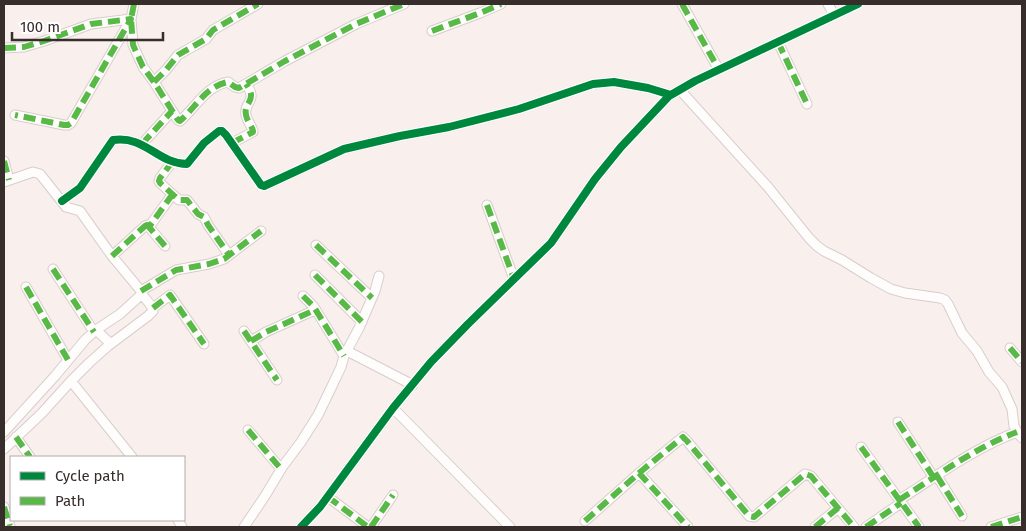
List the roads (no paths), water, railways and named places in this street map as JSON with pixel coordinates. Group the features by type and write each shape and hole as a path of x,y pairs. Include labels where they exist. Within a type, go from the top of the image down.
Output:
{"street":[{"path":"134,4 131,20 133,45 143,67 180,121 208,90 224,82 240,88 285,61 356,24 404,4"},
{"path":"154,82 178,54 206,39 213,30 258,4"},
{"path":"432,31 501,4"},
{"path":"682,4 719,70"},
{"path":"828,4 834,15"},
{"path":"301,527 328,497 393,408 431,362 551,243 600,173 622,147 675,93 858,4"},
{"path":"4,48 24,47 91,24 131,20"},
{"path":"15,116 64,125 71,123 131,20"},
{"path":"778,42 807,104"},
{"path":"62,202 80,188 113,140 121,138 142,144 155,153 178,164 187,164 204,143 219,131 222,131 261,185 264,186 344,150 400,136 467,123 519,109 594,84 614,82 675,93 768,187 809,238 824,251 891,289 944,300 948,304 962,333 977,351 989,372 1002,387 1009,401 1014,426 1020,435 990,443 969,454 866,527"},
{"path":"232,143 253,132 246,114 252,97 246,84"},
{"path":"142,144 172,111"},
{"path":"4,161 7,181 33,172 40,174 66,207 80,211 154,311 109,343 42,413 4,432"},
{"path":"173,161 159,181 179,200 187,200 198,214 204,217 230,255"},
{"path":"149,227 172,194"},
{"path":"487,205 514,279"},
{"path":"112,256 147,225 165,246"},
{"path":"4,449 16,437 20,424 85,340 120,314 142,294 176,270 209,264 224,259 261,231"},
{"path":"316,245 372,298"},
{"path":"53,269 96,331 109,343"},
{"path":"316,275 362,322"},
{"path":"244,527 318,415 341,367 345,354 362,322 379,276"},
{"path":"26,287 68,360"},
{"path":"152,307 170,295 204,344"},
{"path":"303,296 316,310 345,354 413,385"},
{"path":"251,341 266,332 316,310"},
{"path":"244,331 277,380"},
{"path":"1010,348 1022,362"},
{"path":"71,381 131,456"},
{"path":"393,408 507,526"},
{"path":"1013,421 1022,413"},
{"path":"898,422 962,516"},
{"path":"248,430 281,469"},
{"path":"16,437 29,456"},
{"path":"585,521 682,437 749,516 754,517 805,474 811,476 816,481 854,527"},
{"path":"862,447 919,527"},
{"path":"639,473 688,527"},
{"path":"372,527 393,495"},
{"path":"328,497 368,527"},
{"path":"4,507 10,526"},
{"path":"815,527 838,508"},
{"path":"991,527 1022,517"}]}
